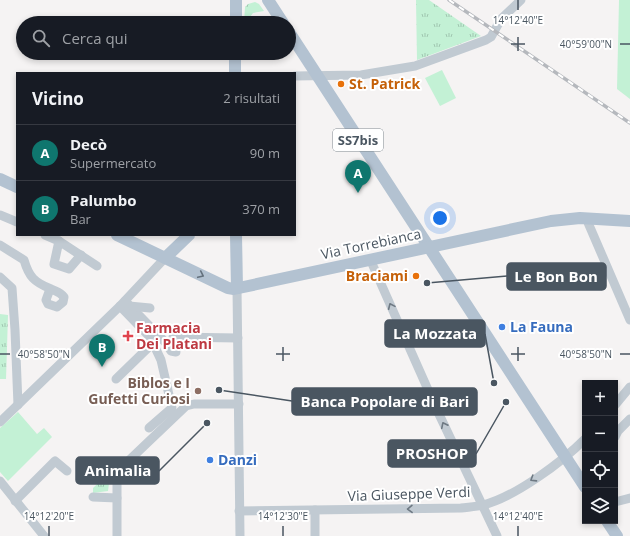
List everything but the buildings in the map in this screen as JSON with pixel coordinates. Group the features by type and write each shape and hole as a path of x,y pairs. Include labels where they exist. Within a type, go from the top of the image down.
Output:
{"main road":[{"path":"268,0 278,16"},
{"path":"237,16 238,2"},
{"name":"SS7bis","path":"296,43 427,247 582,482"},
{"path":"235,60 235,72"},
{"path":"0,179 16,187"},
{"name":"Via Torrebianca","path":"237,288 551,221 586,218 630,221"},
{"path":"119,236 228,288 237,288 236,236"},
{"path":"166,258 189,236"},
{"path":"609,524 616,536"}],"street":[{"path":"296,76 361,75 415,66 491,37 501,19 521,0"},
{"path":"0,215 16,222"},
{"path":"586,218 630,320"},
{"path":"47,236 59,241 97,266"},
{"path":"59,241 54,264 57,266 69,269 81,255"},
{"path":"0,245 24,260 27,272 31,278 50,289"},
{"path":"0,422 125,304 166,258"},
{"path":"370,259 437,410 497,536"},
{"path":"0,277 12,288 18,405"},
{"path":"237,288 240,536"},
{"path":"125,304 150,308"},
{"path":"125,304 151,338 161,360 172,408 149,428"},
{"path":"125,304 165,342 171,351 176,352"},
{"path":"174,337 238,338"},
{"path":"116,379 153,343"},
{"path":"618,401 630,387"},
{"path":"117,536 117,478 120,470 183,408 190,404 239,404"},
{"path":"618,430 630,419"},
{"name":"Via Giuseppe Verdi","path":"240,511 462,508 483,505 528,482 566,458 582,442"},
{"path":"15,501 55,461 65,466"},
{"path":"0,481 44,536"},
{"path":"93,497 117,498"},
{"path":"618,501 630,498"},
{"path":"315,510 315,536"}],"green space":[{"path":"416,0 429,0 481,36 417,60"},
{"path":"619,0 630,0 630,99 617,89"},
{"path":"255,2 259,4 264,11 253,13 251,16 244,16 245,7 248,4"},
{"path":"442,70 456,98 440,106 425,78"},
{"path":"0,314 8,315 6,379 0,379"},
{"path":"18,412 37,434 44,428 52,437 8,481 0,472 0,428"},
{"path":"114,468 110,476 108,491 93,493 93,488"}],"railway":[{"path":"449,0 630,123"}],"place":[{"name":"St. Patrick","path":"341,84"},
{"name":"Decò","path":"358,193"},
{"name":"Braciami","path":"416,276"},
{"name":"Le Bon Bon","path":"427,283"},
{"name":"La Fauna","path":"502,327"},
{"name":"Farmacia Dei Platani","path":"128,336"},
{"name":"Palumbo","path":"102,367"},
{"name":"La Mozzata","path":"494,383"},
{"name":"Banca Popolare di Bari","path":"219,390"},
{"name":"Biblos e I Gufetti Curiosi","path":"198,391"},
{"name":"PROSHOP","path":"506,402"},
{"name":"Animalia","path":"207,423"},
{"name":"Danzi","path":"210,460"}]}
